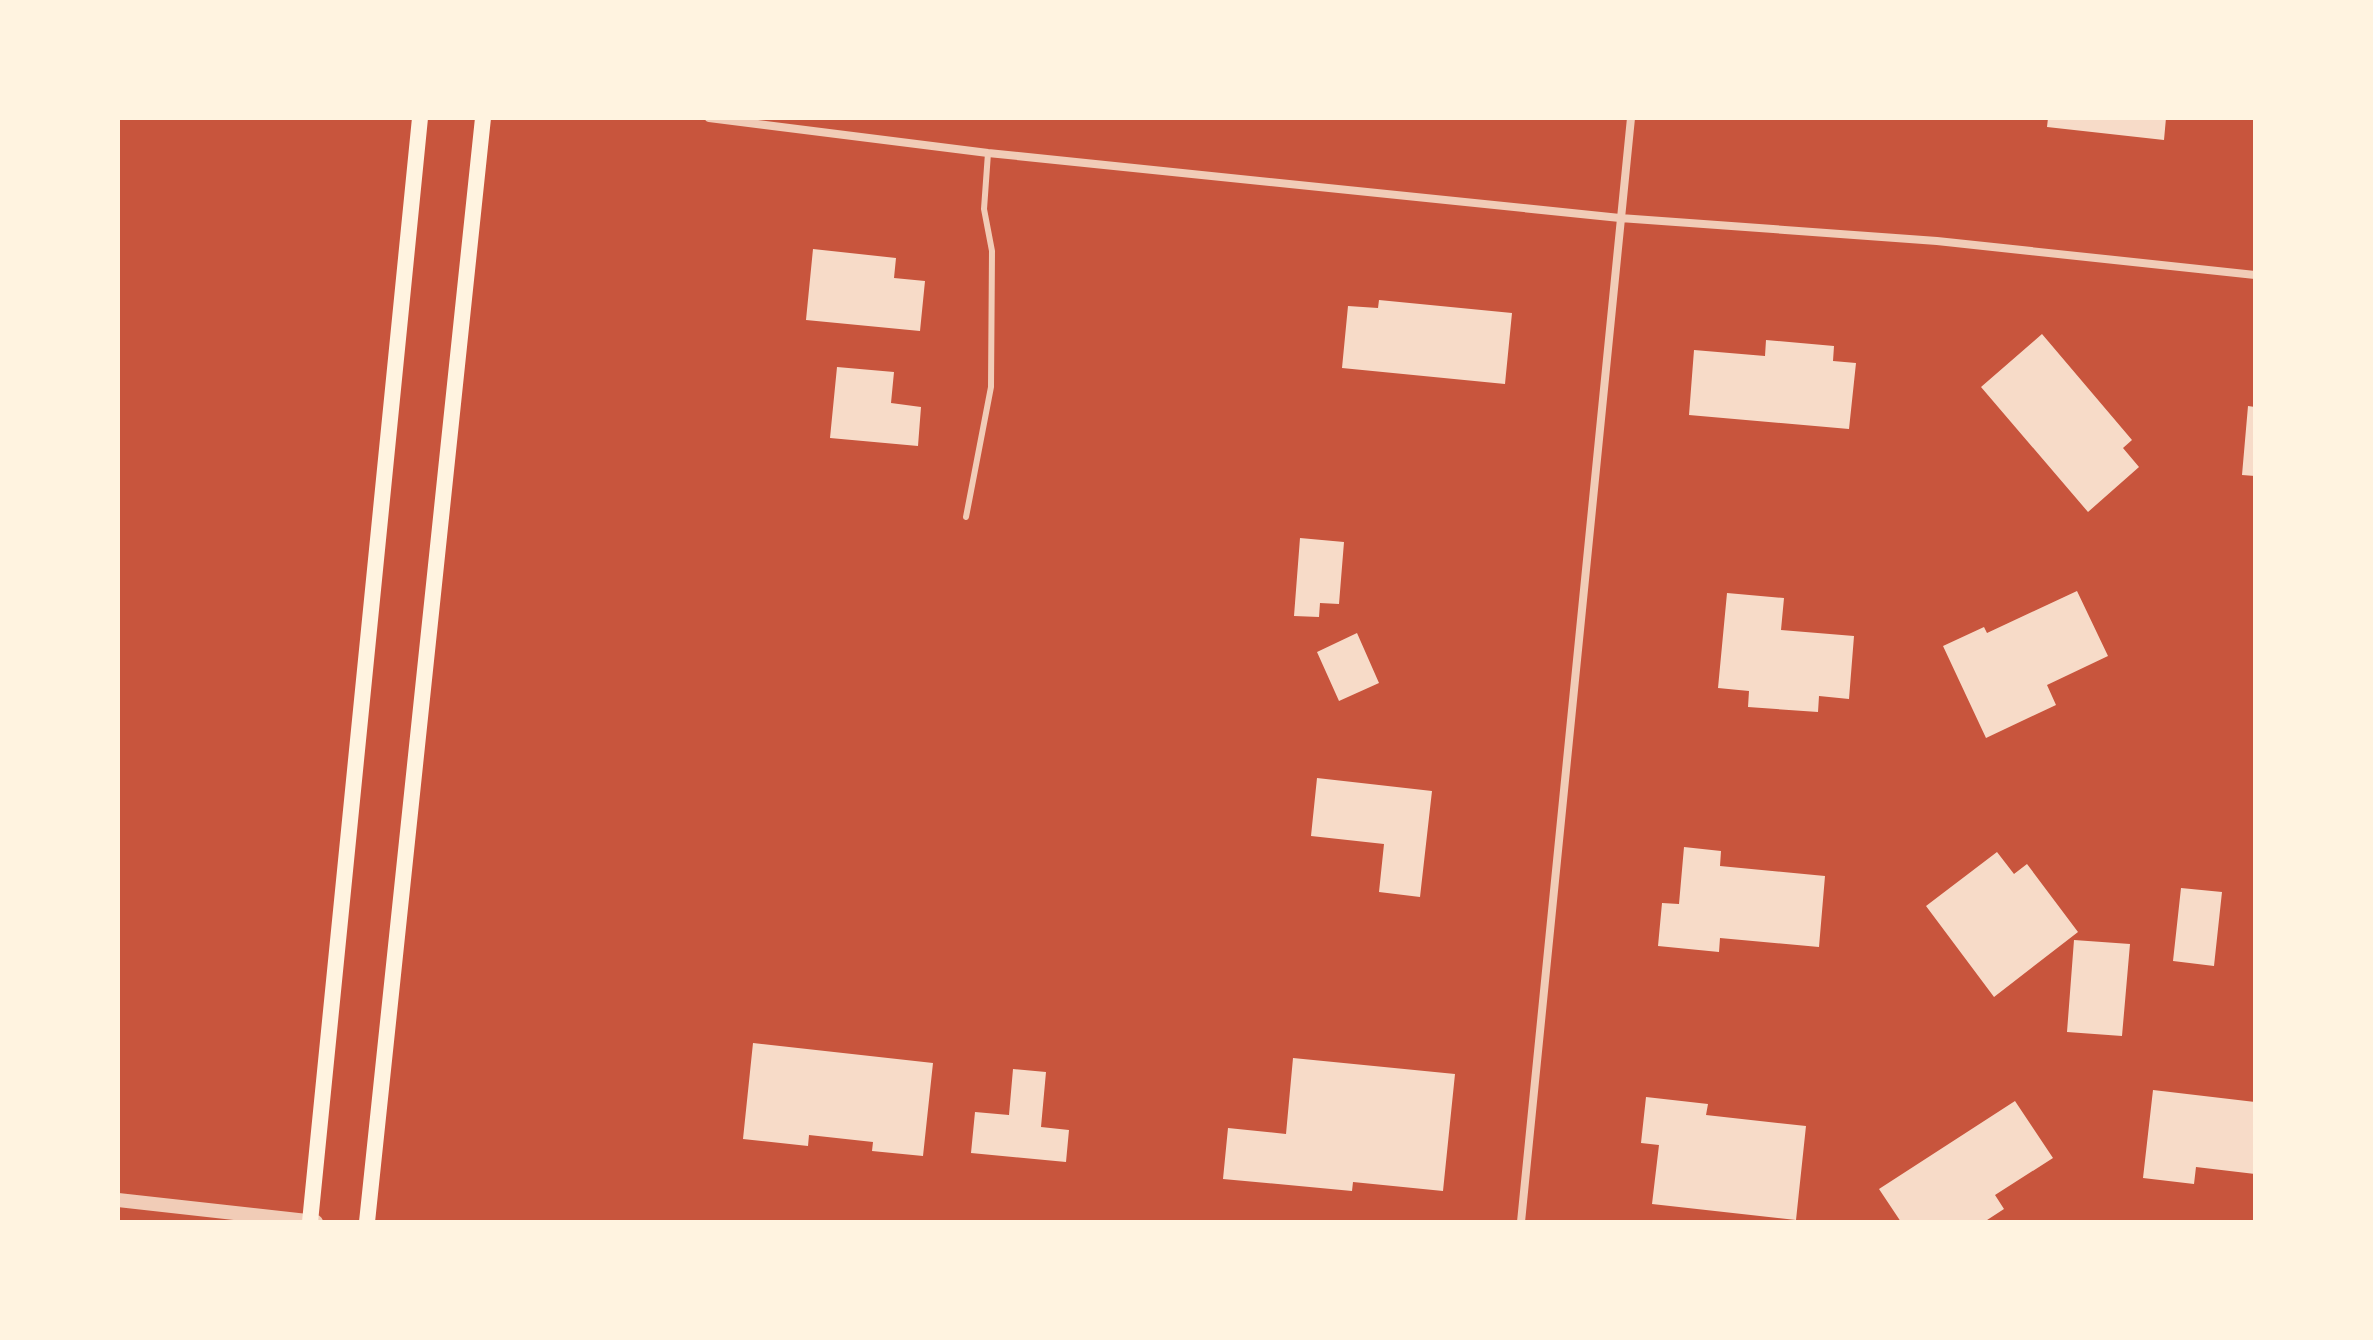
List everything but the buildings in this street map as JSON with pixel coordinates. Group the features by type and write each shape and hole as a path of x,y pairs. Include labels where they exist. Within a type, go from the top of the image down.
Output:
{"main road":[{"path":"312,1222 420,118"},
{"path":"367,1222 483,118"}],"street":[{"path":"709,118 988,153 1304,183 1620,218 1937,241 2255,275"},
{"path":"1521,1222 1631,118"},
{"path":"118,1200 312,1222"}],"lane":[{"path":"966,517 991,387 992,251 984,209 988,153"}]}
